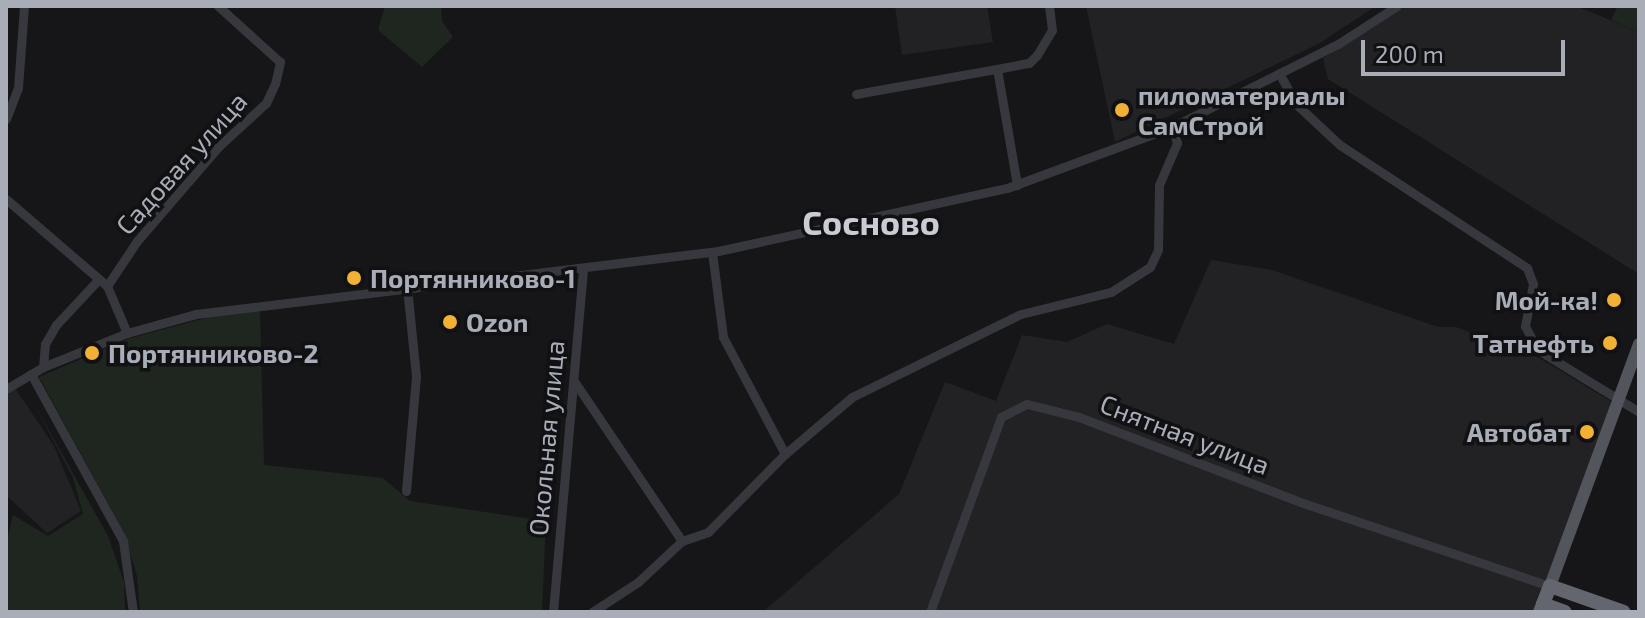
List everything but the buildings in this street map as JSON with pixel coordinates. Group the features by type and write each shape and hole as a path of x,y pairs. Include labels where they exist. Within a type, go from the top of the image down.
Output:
{"highway":[{"path":"1565,612 1542,608 1550,586 1624,612"}],"main road":[{"path":"1550,586 1639,344"}],"street":[{"path":"6,119 18,88 24,6"},
{"name":"Садовая улица","path":"107,286 137,241 198,169 266,103 280,62 218,6"},
{"path":"856,94 1029,63 1052,30 1049,6"},
{"path":"6,389 43,367 127,333 196,314 712,252 1017,185 1172,127 1279,73 1397,6"},
{"path":"997,69 1017,185"},
{"path":"1279,73 1296,104 1340,145 1527,268 1533,284 1525,326 1538,350 1639,412"},
{"path":"592,612 638,582 682,541 708,532 785,454 852,397 907,367 1034,310 1111,292 1150,267 1158,250 1159,185 1177,143 1172,127"},
{"path":"6,199 97,281 107,286 127,333"},
{"path":"712,252 723,337 785,454"},
{"name":"Окольная улица","path":"553,612 574,381 579,268"},
{"path":"43,367 45,344 56,325 97,281"},
{"path":"406,491 416,376 407,287"},
{"path":"31,374 123,541 133,612"},
{"path":"574,381 682,541"},
{"name":"Снятная улица","path":"930,612 1001,417 1027,404 1079,417 1306,504 1550,586"}],"shaded area":[{"path":"385,6 441,6 442,21 453,37 422,67 378,30"},
{"path":"895,6 987,6 993,42 902,55"},
{"path":"1086,6 1376,6 1320,43 1115,142"},
{"path":"1406,6 1576,6 1639,32 1639,274 1328,79 1323,58"},
{"path":"1618,6 1639,6 1639,32 1611,20"},
{"path":"1211,260 1272,270 1438,327 1456,327 1539,358 1612,402 1538,612 763,612 899,494 945,382 996,401 1022,335 1067,342 1107,324 1174,344"},
{"path":"260,310 264,465 383,478 410,501 546,521 542,612 140,612 137,576 123,531 39,377 128,339 228,312"},
{"path":"15,388 54,446 81,511 47,533 6,495 6,395"},
{"path":"31,398 108,536 124,582 125,612 6,612 6,544 13,515 48,536 83,514 73,478"}],"place":[{"name":"пиломатериалы СамСтрой","path":"1122,110"},
{"name":"Портянниково-1","path":"354,278"},
{"name":"Мой-ка!","path":"1614,300"},
{"name":"Ozon","path":"450,322"},
{"name":"Татнефть","path":"1610,343"},
{"name":"Портянниково-2","path":"92,353"},
{"name":"Автобат","path":"1587,432"}],"district":[{"name":"Сосново","path":"871,222"}]}
